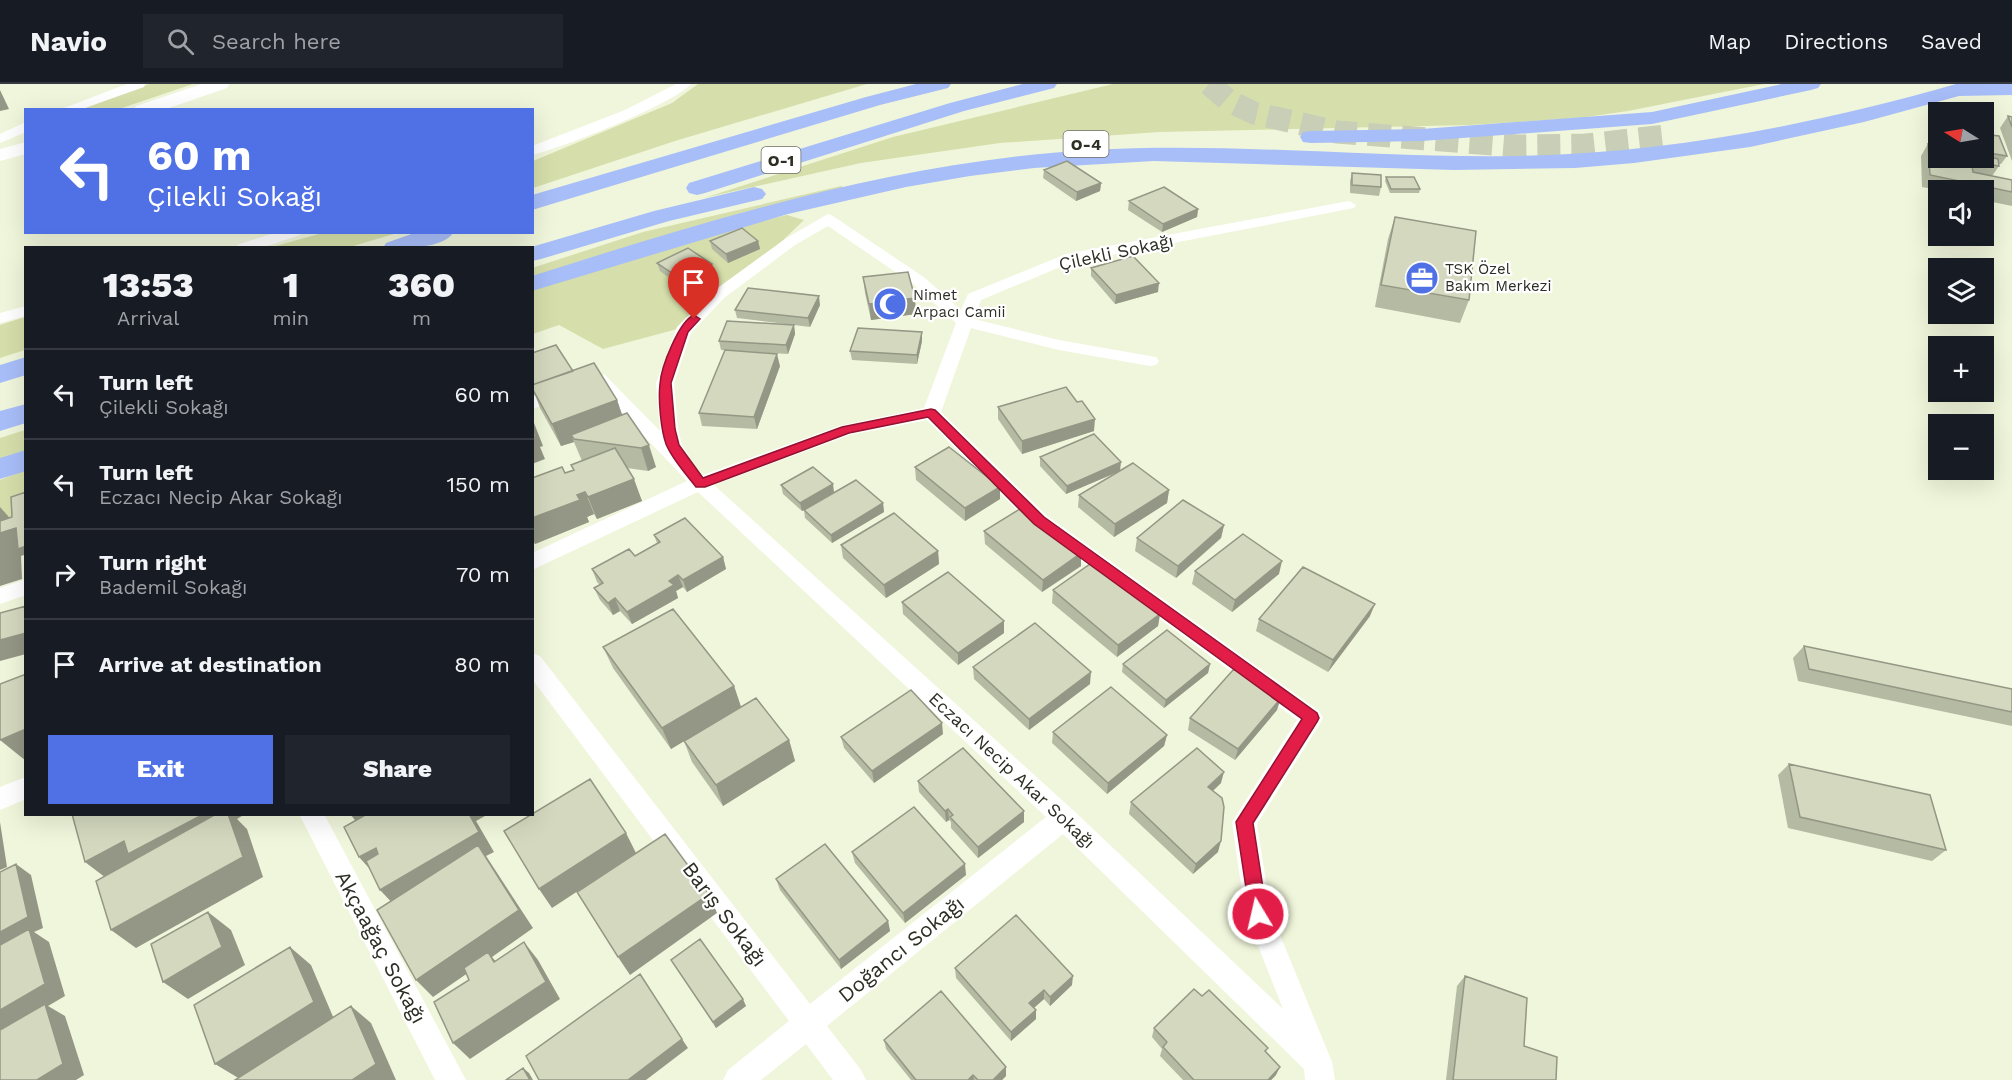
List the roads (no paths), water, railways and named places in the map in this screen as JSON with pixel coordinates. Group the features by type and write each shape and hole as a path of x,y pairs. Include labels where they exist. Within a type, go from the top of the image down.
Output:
{"highway":[{"path":"697,153 864,93 898,84"},
{"name":"O-1","path":"534,202 697,153 941,84"},
{"name":"O-1","path":"525,246 882,129 1047,84"},
{"name":"O-4","path":"534,253 662,216 765,192 850,174 996,152 1129,142 1422,135 1652,118 1811,84"},
{"path":"1719,125 1666,136 1788,121 1866,108 1975,85"},
{"path":"534,283 791,206 919,178 1032,161 1084,157 1235,156 1514,163 1594,160 1677,152 1753,141 1879,113 1975,85"},
{"path":"1839,101 1949,90 2012,89"},
{"path":"791,206 822,213 828,219 919,178"},
{"path":"401,246 436,234"},
{"path":"0,374 24,367"},
{"path":"0,421 24,414"},
{"path":"0,469 24,461"}],"street":[{"path":"71,108 139,84"},
{"path":"149,108 220,84"},
{"path":"534,150 632,111 685,84"},
{"path":"0,139 24,127"},
{"path":"0,155 24,148"},
{"name":"Çilekli Sokağı","path":"931,412 974,297 1066,259 1349,205"},
{"path":"700,483 673,446 669,429 665,383 683,331 718,295 790,242 828,219 919,281 965,322 1059,345 1150,361"},
{"path":"250,246 288,234"},
{"path":"0,318 24,311"},
{"path":"534,402 599,379 700,483"},
{"path":"534,561 700,483 846,430 931,412 1039,520 1311,718 1244,822 1258,914 1319,1071"},
{"name":"Eczacı Necip Akar Sokağı","path":"700,483 1064,818 1319,1071"},
{"path":"0,596 24,588"},
{"name":"Barış Sokağı","path":"534,665 851,1080"},
{"path":"0,798 24,788"},
{"name":"Akçaağaç Sokağı","path":"312,816 451,1080"},
{"name":"Doğancı Sokağı","path":"738,1080 1064,818"}],"tunnel":[{"path":"1209,84 1229,101 1254,113 1337,132 1518,146 1586,145 1666,136"}],"place":[{"name":"TSK Özel Bakım Merkezi","path":"1422,278"},
{"name":"Nimet Arpacı Camii","path":"890,304"}]}
